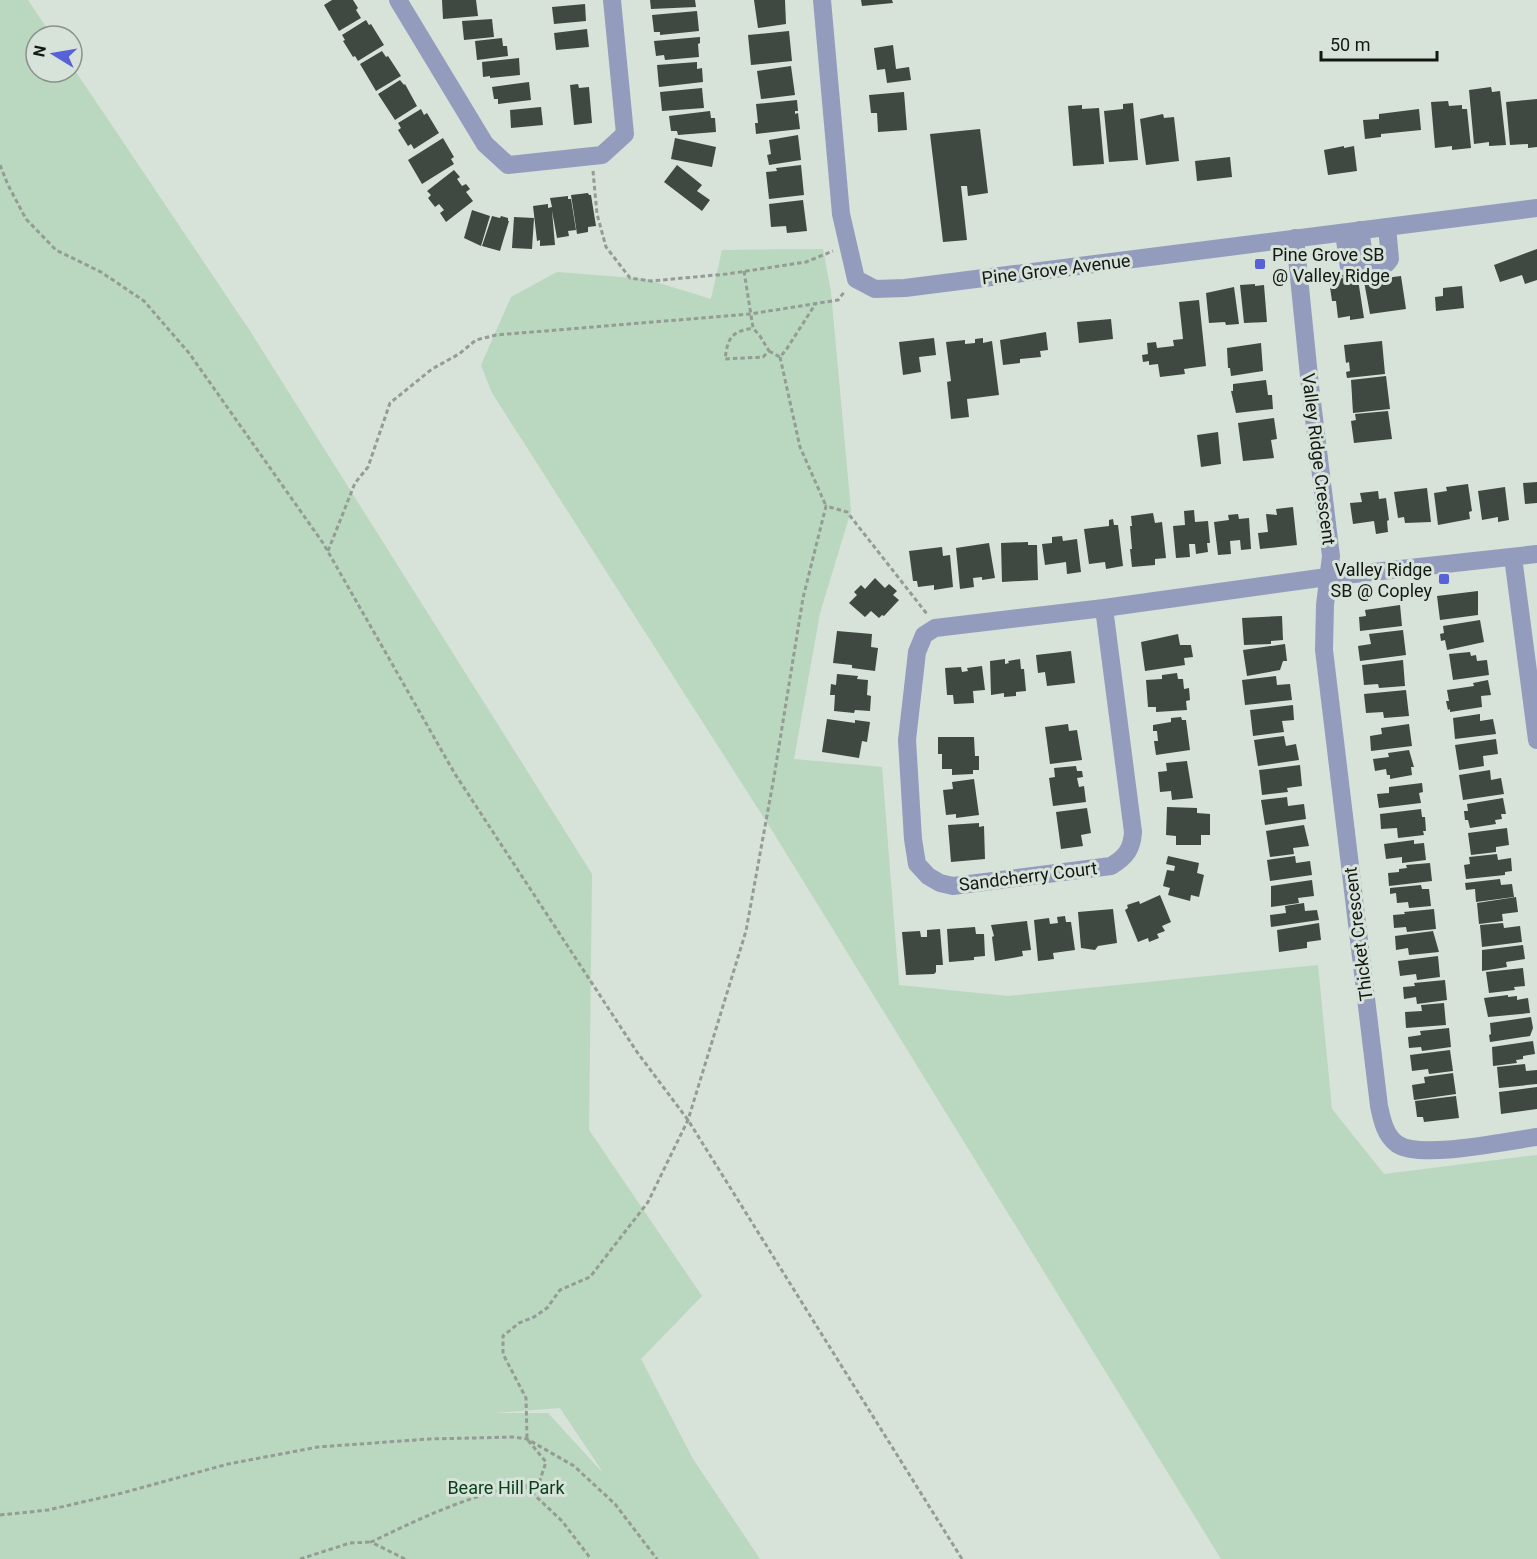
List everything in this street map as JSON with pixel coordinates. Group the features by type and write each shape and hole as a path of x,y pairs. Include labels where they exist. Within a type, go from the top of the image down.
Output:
{"street":[{"path":"398,0 485,144 508,165 591,158 602,155 625,134 612,0"},
{"path":"822,0 842,214 856,279"},
{"name":"Pine Grove Avenue","path":"856,279 875,289 905,288 1537,208"},
{"path":"1352,231 1365,262 1376,267 1384,266 1390,259 1388,227"},
{"path":"1348,268 1352,231"},
{"name":"Valley Ridge Crescent","path":"1294,238 1308,375 1331,556 1327,577"},
{"path":"935,628 1104,608 1327,577 1537,554"},
{"path":"1513,557 1537,740"},
{"name":"Thicket Crescent","path":"1327,577 1324,650 1379,1107 1384,1129 1397,1144 1416,1151 1537,1137"},
{"name":"Sandcherry Court","path":"935,628 924,635 917,652 907,740 913,839 917,864 928,876 940,883 953,886 1111,866 1128,854 1133,832 1104,608"}],"path":[{"path":"591,158 597,214 606,247 630,278 651,281 806,262 848,245"},
{"path":"0,165 26,219 56,250 101,272 144,301 189,353 328,551 455,774 637,1052 688,1120 962,1559"},
{"path":"300,1559 350,1543 371,1542 456,1503 497,1490 539,1483 546,1462 527,1439 526,1398 503,1354 502,1336 519,1323 547,1308 560,1290 590,1277 648,1202 688,1120 746,931 774,777 802,598 826,506 815,476 800,447 780,357 769,351 753,328 744,271"},
{"path":"328,551 355,483 368,467 390,403 432,369 459,354 476,340 496,335 750,314 838,300 856,279"},
{"path":"780,357 816,303"},
{"path":"753,328 738,331 731,338 725,359 764,357 769,351"},
{"path":"826,506 847,512 926,612 935,628"},
{"path":"0,1515 48,1510 122,1493 228,1464 318,1447 429,1439 514,1437 527,1439 573,1466 615,1504 657,1559"},
{"path":"525,1487 562,1521 591,1559"},
{"path":"371,1542 405,1559"}],"green space":[{"name":"Beare Hill Park","path":"0,0 28,0 44,24 24,24 24,84 84,84 250,331 592,874 589,1130 702,1296 641,1359 693,1459 760,1559 0,1559","holes":["560,1408 602,1472 548,1413 493,1413"]},
{"path":"823,249 831,292 851,511 820,613 794,759 882,767 899,985 1008,996 1318,965 1332,1109 1384,1174 1537,1155 1537,1559 1221,1559 773,832 492,393 481,365 511,297 557,272 646,279 711,299 722,250"}],"building":[{"path":"332,0 353,0 361,18 339,31 324,5"},
{"path":"442,0 476,0 478,16 443,19"},
{"path":"650,0 695,0 696,7 651,9"},
{"path":"754,0 785,0 786,24 758,28"},
{"path":"861,0 892,0 893,3 862,6"},
{"path":"585,4 586,21 554,24 552,7"},
{"path":"697,11 699,31 660,35 660,32 654,32 652,15"},
{"path":"492,19 494,37 464,40 462,21"},
{"path":"366,20 384,45 358,61 343,41 345,40 342,35"},
{"path":"587,29 589,47 556,50 554,33"},
{"path":"789,31 792,61 751,65 748,35"},
{"path":"700,37 699,57 665,60 664,55 656,56 654,41"},
{"path":"502,38 503,46 507,46 508,56 477,60 475,41"},
{"path":"893,45 896,69 909,67 911,80 887,83 885,69 877,70 874,48"},
{"path":"382,51 401,76 376,91 360,64"},
{"path":"519,58 520,75 483,77 482,62"},
{"path":"697,62 697,69 702,68 703,82 659,87 657,65"},
{"path":"791,66 795,95 761,99 757,71"},
{"path":"400,80 405,84 417,106 395,120 378,94"},
{"path":"529,82 531,100 498,104 498,99 494,99 492,87"},
{"path":"578,84 579,88 589,87 592,123 574,125 570,85"},
{"path":"1491,87 1492,92 1500,91 1506,145 1489,146 1489,142 1474,144 1469,90"},
{"path":"702,88 704,108 662,111 660,92"},
{"path":"904,92 907,130 878,132 877,113 871,113 869,95"},
{"path":"1537,99 1537,147 1528,148 1528,144 1510,145 1506,102"},
{"path":"797,100 798,111 795,111 795,114 798,113 800,129 756,134 755,123 758,123 756,104"},
{"path":"1448,101 1449,106 1462,105 1462,109 1467,109 1471,148 1452,150 1452,146 1435,148 1431,102"},
{"path":"1133,103 1138,160 1109,162 1104,111 1123,109 1123,104"},
{"path":"1082,105 1082,109 1099,108 1104,164 1073,166 1068,106"},
{"path":"541,107 543,125 511,128 510,110"},
{"path":"421,109 424,115 427,113 439,133 414,149 411,144 408,146 398,130 401,128 398,123"},
{"path":"1419,109 1421,130 1381,134 1381,137 1365,139 1363,120 1379,119 1379,114"},
{"path":"710,111 711,118 715,118 716,132 678,135 677,131 671,131 669,116"},
{"path":"1163,114 1164,118 1174,117 1179,161 1146,165 1140,119"},
{"path":"980,129 988,193 968,196 967,186 961,186 967,240 943,242 930,134"},
{"path":"798,135 801,160 769,165 767,155 771,154 769,140"},
{"path":"443,138 454,157 451,159 454,164 422,184 408,160"},
{"path":"675,138 716,147 712,167 671,159"},
{"path":"1344,146 1344,148 1354,146 1357,171 1328,175 1324,150"},
{"path":"1230,157 1232,177 1197,181 1195,161"},
{"path":"677,165 702,185 697,191 710,200 702,211 664,182"},
{"path":"801,165 804,195 769,199 766,172 777,171 776,168"},
{"path":"454,170 460,177 457,179 462,186 466,184 470,189 466,192 473,201 446,222 440,213 444,210 439,204 435,207 428,198 431,195 427,191"},
{"path":"588,193 591,195 596,226 588,227 588,232 577,234 571,195"},
{"path":"568,196 568,199 571,199 576,230 568,231 569,236 557,238 552,211 555,245 540,246 540,240 537,241 533,206 548,204 548,208 552,207 550,198"},
{"path":"803,200 807,231 787,233 786,226 771,227 769,204"},
{"path":"472,210 490,216 481,246 464,238"},
{"path":"492,216 508,218 509,221 500,251 482,246"},
{"path":"514,217 534,218 532,249 512,248"},
{"path":"1537,249 1537,280 1525,284 1522,275 1500,282 1494,265"},
{"path":"1357,273 1364,318 1350,320 1350,316 1338,318 1336,301 1332,301 1329,280"},
{"path":"1375,275 1376,282 1401,276 1406,309 1370,314 1363,276"},
{"path":"1255,284 1255,286 1264,285 1267,322 1244,323 1240,285"},
{"path":"1462,286 1464,308 1436,311 1435,297 1443,296 1443,288"},
{"path":"1234,287 1239,324 1209,323 1206,293"},
{"path":"1199,300 1206,366 1184,369 1185,374 1160,377 1158,364 1149,365 1149,361 1143,362 1142,355 1148,354 1147,343 1156,342 1157,348 1174,346 1173,340 1183,339 1179,302"},
{"path":"1111,319 1113,339 1079,343 1077,322"},
{"path":"1046,332 1048,350 1040,351 1041,357 1020,359 1020,363 1003,365 1000,340"},
{"path":"934,338 936,355 919,357 921,372 903,375 899,342"},
{"path":"983,338 983,343 992,341 999,395 967,399 969,417 951,419 947,382 951,381 946,342 965,340 965,344 975,343 975,339"},
{"path":"1382,341 1385,374 1347,378 1346,372 1350,371 1349,362 1346,363 1344,345"},
{"path":"1261,343 1263,371 1231,376 1230,368 1228,368 1227,348"},
{"path":"1386,376 1390,409 1353,413 1351,380"},
{"path":"1266,380 1268,395 1272,395 1273,409 1236,413 1231,391 1233,391 1233,384"},
{"path":"1388,411 1392,439 1354,443 1351,421 1356,420 1355,414"},
{"path":"1274,418 1277,439 1271,440 1274,458 1243,461 1238,423"},
{"path":"1218,432 1221,464 1201,467 1197,435"},
{"path":"1537,482 1537,503 1525,504 1523,483"},
{"path":"1468,484 1472,511 1469,512 1470,519 1438,525 1434,493 1447,491 1446,487"},
{"path":"1505,487 1509,520 1498,522 1498,517 1482,520 1478,491"},
{"path":"1427,488 1431,522 1405,523 1404,517 1398,518 1394,492"},
{"path":"1378,491 1379,499 1386,498 1389,520 1387,521 1388,532 1376,534 1374,521 1353,524 1350,503 1362,502 1360,493"},
{"path":"1293,507 1297,545 1260,549 1258,533 1268,532 1266,514 1277,515 1276,509"},
{"path":"1194,510 1195,522 1208,521 1210,543 1207,543 1208,552 1196,554 1195,544 1189,544 1190,557 1176,558 1173,526 1185,525 1184,511"},
{"path":"1153,513 1155,523 1162,522 1166,558 1155,559 1155,565 1132,567 1131,516"},
{"path":"1238,514 1239,519 1249,518 1251,549 1241,550 1240,540 1230,541 1231,554 1218,555 1214,522 1229,520 1228,515"},
{"path":"1113,519 1114,525 1118,525 1123,566 1106,569 1105,562 1089,564 1084,529 1109,526 1109,520"},
{"path":"1062,536 1063,541 1077,539 1081,572 1067,574 1066,562 1045,565 1042,544 1052,543 1052,537"},
{"path":"1028,542 1028,545 1037,545 1038,580 1002,582 1001,543"},
{"path":"989,543 995,578 982,580 982,577 973,578 974,587 960,589 956,548"},
{"path":"942,547 943,556 950,555 953,587 934,590 934,585 918,587 917,581 913,581 909,551"},
{"path":"875,578 885,588 889,584 897,591 893,595 899,600 884,616 879,618 871,611 865,617 849,603 857,595 854,592 861,585 865,589"},
{"path":"1478,591 1478,615 1440,620 1437,596"},
{"path":"1400,605 1402,626 1360,631 1359,617 1366,616 1365,610"},
{"path":"1282,616 1283,640 1271,641 1271,644 1244,645 1242,618"},
{"path":"1480,620 1484,642 1447,650 1445,640 1441,641 1440,634 1444,633 1443,626"},
{"path":"1403,630 1406,655 1360,661 1358,646 1371,644 1369,634"},
{"path":"837,631 872,634 871,647 878,648 875,671 833,663"},
{"path":"1178,634 1180,645 1191,645 1193,657 1184,658 1185,665 1145,671 1141,642"},
{"path":"1285,644 1287,661 1283,661 1280,670 1247,676 1243,650"},
{"path":"1071,651 1075,683 1047,686 1045,672 1038,673 1036,655"},
{"path":"1470,652 1471,656 1476,655 1477,661 1487,660 1489,675 1453,680 1449,654"},
{"path":"1005,659 1005,664 1009,663 1008,661 1020,659 1021,669 1024,669 1026,691 1016,692 1016,696 1004,697 1004,693 991,695 990,661"},
{"path":"1403,660 1405,686 1379,688 1378,684 1364,685 1362,665"},
{"path":"982,666 985,690 973,691 974,703 954,704 953,695 947,695 945,668 961,667 962,672 968,671 967,668"},
{"path":"1177,673 1178,679 1183,679 1184,689 1189,688 1190,700 1186,701 1187,710 1156,712 1156,707 1148,707 1146,680 1162,679 1162,675"},
{"path":"837,674 858,676 857,679 868,680 867,695 871,696 870,711 855,710 854,713 834,711 835,695 830,695 831,684 836,685"},
{"path":"1276,676 1277,685 1290,684 1292,700 1245,705 1242,680"},
{"path":"1488,680 1491,695 1481,696 1482,707 1450,712 1450,709 1448,710 1447,690 1474,686 1473,683"},
{"path":"1406,690 1409,716 1384,718 1383,712 1366,713 1364,694"},
{"path":"1293,705 1294,720 1282,721 1284,732 1253,736 1250,710"},
{"path":"1480,714 1480,721 1493,719 1496,734 1455,739 1453,718"},
{"path":"1181,717 1182,720 1186,720 1190,750 1156,755 1154,741 1158,741 1157,731 1153,731 1153,725 1171,722 1171,718"},
{"path":"827,719 855,723 855,720 870,722 867,742 862,741 859,758 822,752"},
{"path":"1068,724 1069,731 1077,730 1082,760 1050,764 1045,727"},
{"path":"1409,724 1412,746 1371,751 1370,736 1382,734 1381,728"},
{"path":"1284,736 1286,746 1296,744 1299,760 1258,766 1254,740"},
{"path":"938,737 974,737 975,756 979,756 979,770 973,770 973,774 952,775 952,769 942,769 942,754 938,754"},
{"path":"1496,739 1498,754 1483,756 1484,766 1459,770 1455,745"},
{"path":"1409,750 1414,767 1411,767 1412,775 1390,779 1386,769 1375,771 1373,759 1389,757 1388,753"},
{"path":"1187,761 1193,798 1172,800 1171,791 1160,792 1158,772 1167,771 1166,763"},
{"path":"1300,765 1302,786 1287,788 1288,792 1262,795 1259,770"},
{"path":"1076,766 1077,771 1082,771 1083,777 1077,778 1079,787 1084,786 1086,802 1053,806 1049,778 1055,777 1054,768"},
{"path":"1490,770 1491,780 1501,778 1504,794 1463,800 1459,775"},
{"path":"974,779 979,815 956,818 956,814 946,815 943,790 953,789 952,782"},
{"path":"1422,783 1423,792 1419,793 1421,803 1379,808 1377,794 1389,793 1389,787"},
{"path":"1287,797 1288,806 1304,804 1306,819 1265,825 1261,800"},
{"path":"1503,798 1506,814 1501,814 1502,819 1495,820 1496,824 1470,828 1468,820 1465,820 1464,811 1468,811 1467,804"},
{"path":"1167,807 1197,808 1197,813 1210,814 1210,835 1201,835 1201,845 1176,845 1176,836 1166,835"},
{"path":"1087,808 1091,833 1081,835 1083,846 1061,849 1056,812"},
{"path":"1421,809 1422,817 1425,817 1424,835 1398,838 1397,828 1381,829 1380,814"},
{"path":"979,823 979,827 984,826 985,859 951,862 948,825"},
{"path":"1304,825 1309,846 1293,848 1294,854 1270,857 1266,831"},
{"path":"1507,828 1509,845 1496,847 1496,852 1471,855 1468,833"},
{"path":"1414,840 1414,844 1424,843 1426,860 1402,863 1402,857 1386,859 1384,844"},
{"path":"1497,854 1498,860 1511,858 1512,871 1505,872 1505,875 1466,879 1464,865 1470,864 1469,857"},
{"path":"1168,856 1199,863 1197,873 1204,875 1199,897 1191,895 1190,901 1168,895 1170,888 1163,886 1167,870 1174,871 1175,866 1166,864"},
{"path":"1295,856 1296,863 1310,861 1312,875 1270,881 1267,860"},
{"path":"1430,863 1432,881 1389,886 1388,873 1399,872 1399,869 1407,868 1406,865"},
{"path":"1500,879 1501,885 1512,884 1514,897 1476,902 1475,889 1466,890 1465,883"},
{"path":"1312,880 1314,896 1298,898 1299,903 1271,907 1271,886"},
{"path":"1421,885 1422,889 1429,889 1431,906 1409,908 1408,902 1397,903 1396,893 1390,894 1390,888"},
{"path":"1160,895 1171,922 1162,926 1165,931 1157,934 1159,938 1149,942 1148,938 1138,942 1125,910 1128,908 1127,905 1139,901 1140,904"},
{"path":"1516,897 1518,912 1502,914 1503,921 1479,924 1477,903"},
{"path":"1304,903 1305,911 1317,910 1319,920 1271,927 1270,915 1286,913 1285,906"},
{"path":"1113,909 1117,943 1098,946 1095,950 1081,948 1078,912"},
{"path":"1434,909 1436,929 1407,932 1406,927 1394,928 1393,915"},
{"path":"1065,916 1066,922 1071,922 1075,950 1053,953 1054,959 1038,961 1034,920 1049,918 1050,924 1058,923 1057,917"},
{"path":"1027,921 1031,950 1022,951 1023,956 995,961 991,925"},
{"path":"1319,923 1321,940 1307,942 1307,948 1279,952 1277,930"},
{"path":"1503,923 1504,928 1520,926 1522,942 1482,947 1480,925"},
{"path":"975,927 976,934 984,934 985,956 974,957 974,960 949,962 947,929"},
{"path":"940,929 943,965 936,965 934,974 906,975 902,932 920,931 921,937 927,937 927,930"},
{"path":"1433,931 1439,952 1409,955 1408,948 1396,950 1395,936"},
{"path":"1523,945 1525,959 1506,962 1507,967 1482,971 1482,950"},
{"path":"1438,956 1440,977 1417,980 1416,974 1400,976 1398,961"},
{"path":"1523,968 1525,986 1514,987 1515,990 1489,993 1486,972"},
{"path":"1445,980 1447,1000 1417,1004 1416,997 1404,999 1403,987 1415,986 1414,983"},
{"path":"1508,995 1508,997 1517,996 1517,1000 1528,998 1530,1013 1488,1017 1484,998"},
{"path":"1444,1003 1446,1025 1406,1028 1405,1012 1422,1011 1421,1005"},
{"path":"1531,1017 1533,1028 1530,1036 1490,1042 1490,1023"},
{"path":"1449,1028 1451,1047 1422,1051 1421,1047 1409,1048 1408,1037 1421,1035 1420,1031"},
{"path":"1533,1041 1535,1054 1523,1056 1523,1059 1516,1060 1517,1063 1493,1066 1492,1047"},
{"path":"1450,1050 1453,1071 1429,1074 1428,1069 1412,1071 1410,1055"},
{"path":"1525,1064 1526,1071 1537,1070 1537,1084 1499,1088 1497,1067"},
{"path":"1453,1073 1456,1094 1414,1100 1412,1085 1425,1083 1424,1077"},
{"path":"1537,1087 1537,1109 1501,1114 1499,1092"},
{"path":"1456,1096 1459,1118 1424,1122 1423,1117 1417,1117 1415,1101"}],"place":[{"name":"Pine Grove SB @ Valley Ridge","path":"1260,264"},
{"name":"Valley Ridge SB @ Copley","path":"1444,579"}]}
